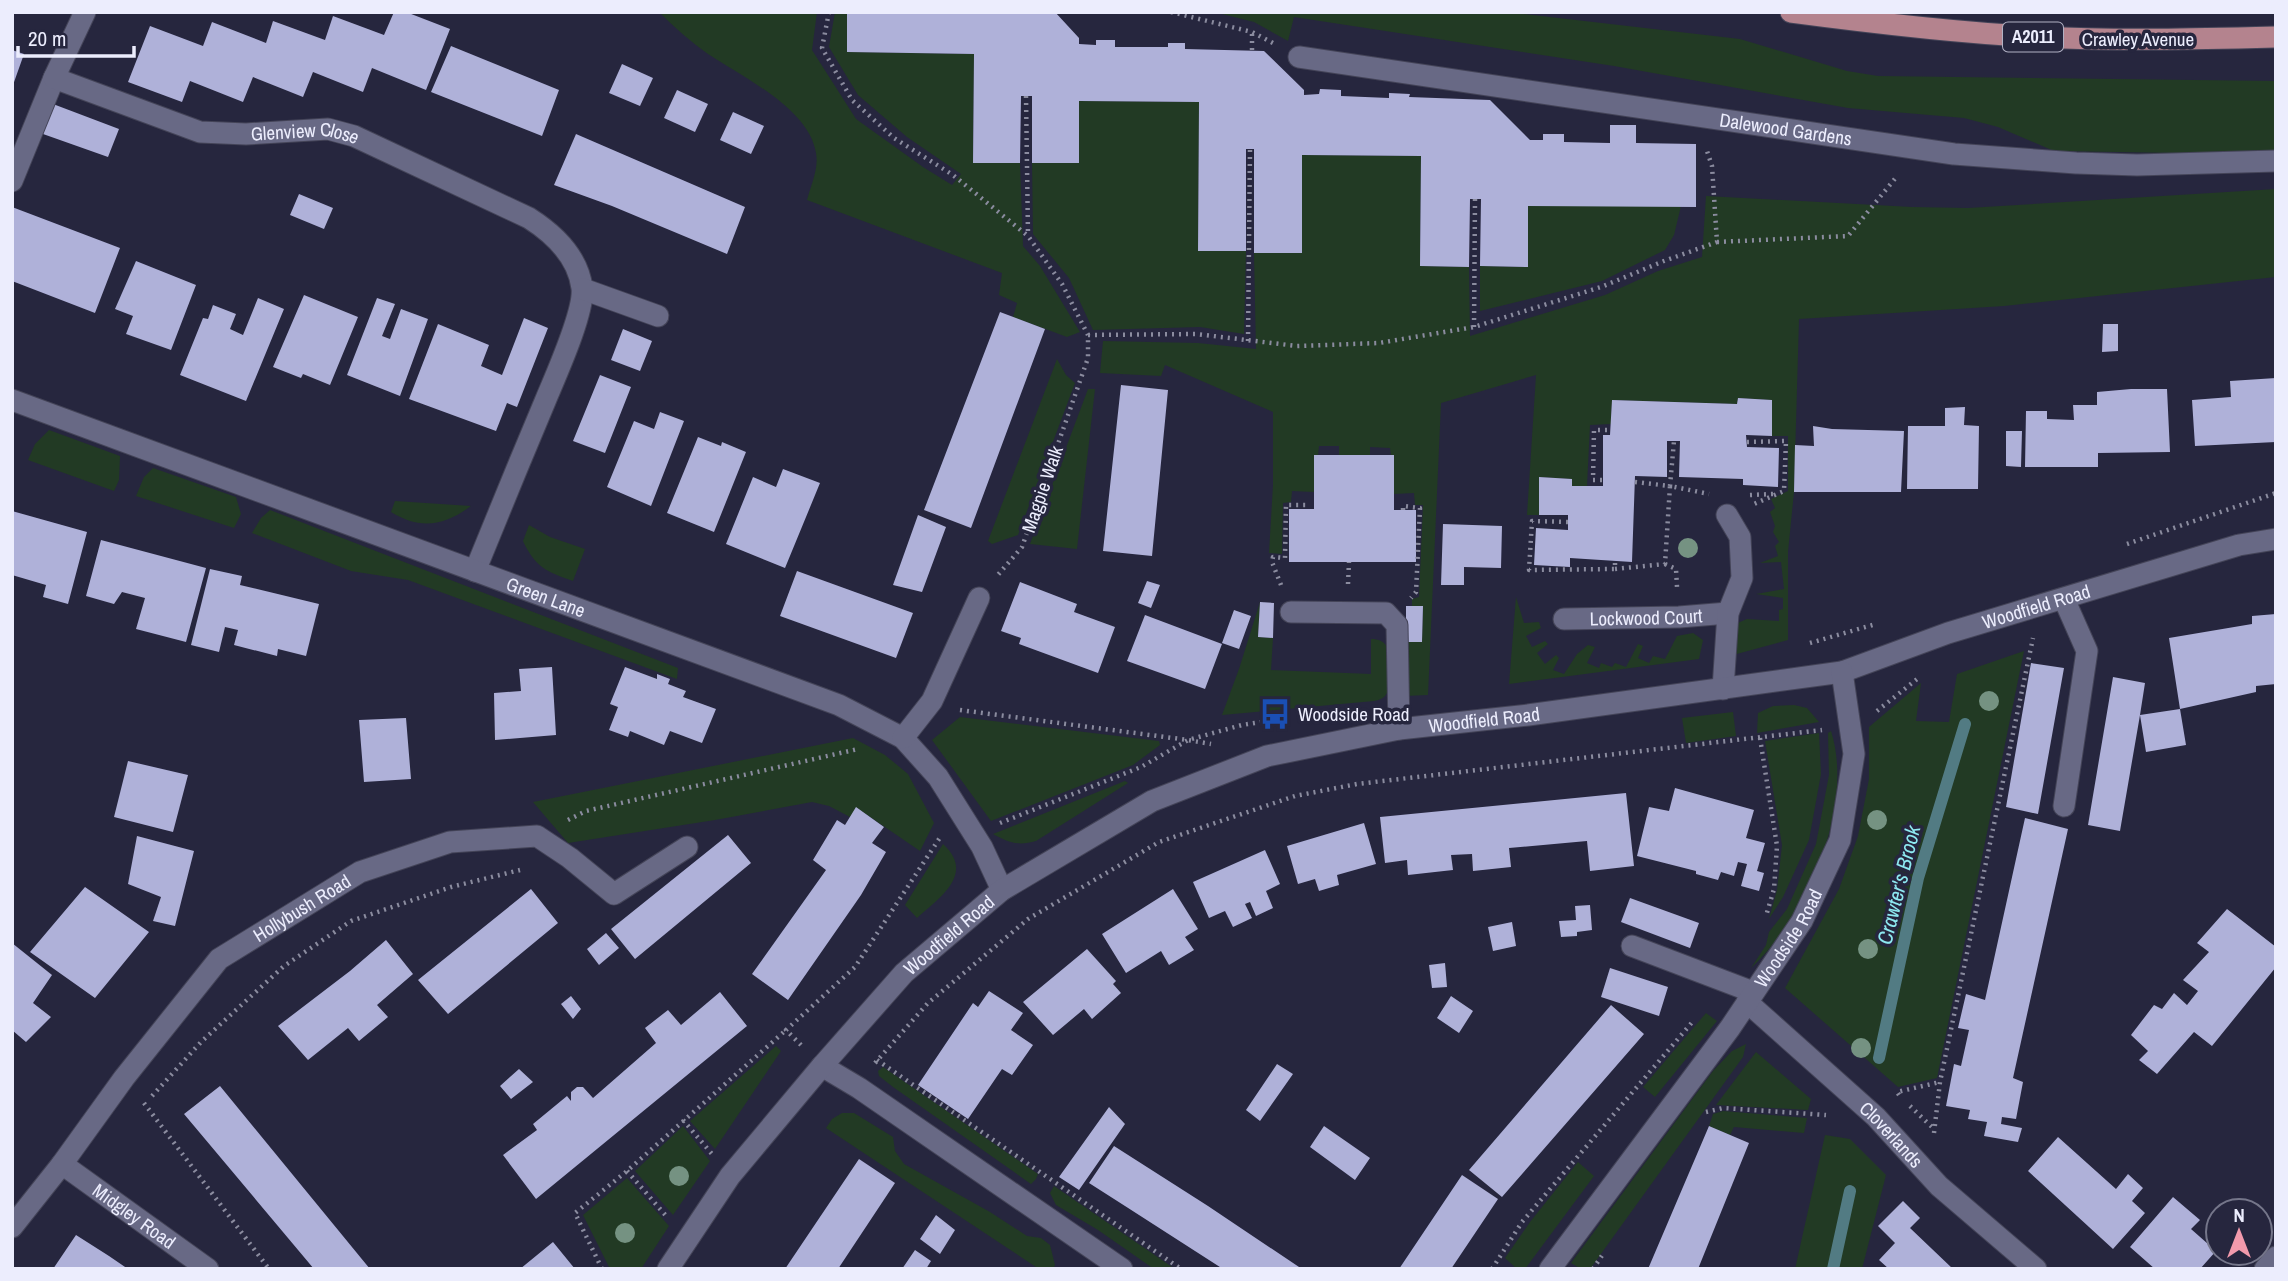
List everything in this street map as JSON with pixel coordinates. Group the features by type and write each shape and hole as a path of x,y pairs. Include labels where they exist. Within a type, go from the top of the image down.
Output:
{"main road":[{"name":"Crawley Avenue","path":"1791,12 1945,31 2040,37 2126,40 2276,37"}],"street":[{"path":"12,181 54,78 85,12"},
{"name":"Dalewood Gardens","path":"1299,57 1919,150 2076,163 2276,161"},
{"name":"Glenview Close","path":"54,78 200,132 246,134 328,129 354,136 529,218 550,232 564,246 583,289"},
{"path":"475,571 565,353 583,289 658,316"},
{"name":"Green Lane","path":"12,400 839,705 903,738 939,777 974,832 1002,890"},
{"name":"Lockwood Court","path":"1723,689 1728,613 1742,578 1740,537 1727,515"},
{"name":"Woodfield Road","path":"668,1269 730,1176 904,973 1002,890 1152,801 1267,756 1399,729 1528,715 1842,672 1948,633 2238,545 2276,539"},
{"path":"903,738 932,701 979,598"},
{"path":"2064,599 2087,651 2064,806"},
{"path":"1292,612 1386,613 1398,625 1399,729"},
{"name":"Lockwood Court","path":"1564,619 1679,617 1728,613"},
{"name":"Woodside Road","path":"1550,1269 1750,997 1802,921 1840,840 1854,754 1842,672"},
{"path":"537,836 570,858 614,894 687,846"},
{"name":"Hollybush Road","path":"12,1227 62,1164 124,1078 219,959 360,872 450,842 537,836"},
{"path":"1632,946 1727,982 1750,997"},
{"name":"Cloverlands","path":"1750,997 1876,1117 1939,1186 2036,1269"},
{"path":"822,1066 859,1088 1122,1269"},
{"name":"Midgley Road","path":"62,1164 208,1269"},
{"path":"2265,1269 2276,1257"}],"path":[{"path":"829,12 822,48 852,100 894,138 953,175 1028,236 1062,284 1088,335 1196,334 1297,346 1379,342 1474,327 1601,288 1717,242 1848,236 1919,150"},
{"path":"1171,12 1252,32 1299,57"},
{"path":"1252,32 1252,50"},
{"path":"1026,96 1028,236"},
{"path":"1695,116 1712,166 1717,242"},
{"path":"1248,341 1250,149"},
{"path":"1474,327 1475,199"},
{"name":"Magpie Walk","path":"979,598 1022,547 1088,358 1088,335"},
{"path":"1602,480 1592,480 1594,430 1611,430"},
{"path":"1567,523 1532,521 1529,570 1615,569 1665,564 1674,440"},
{"path":"1635,481 1718,496 1727,515 1784,491 1786,441 1747,442"},
{"path":"1292,612 1272,562 1273,557 1285,558 1286,505 1306,505 1306,509"},
{"path":"1392,620 1416,592 1420,508 1403,506 1403,510"},
{"path":"1615,560 1615,569"},
{"path":"1939,1186 1933,1128 1940,1082 2033,641 2031,609"},
{"path":"2021,645 2033,641"},
{"path":"1849,724 1871,716 1921,676"},
{"path":"957,709 1214,745"},
{"path":"859,1088 877,1060 928,1003 1028,919 1159,842 1295,796 1357,784 1824,729 1824,741"},
{"path":"537,836 586,811 903,738"},
{"path":"1760,738 1777,846 1774,889 1763,925"},
{"path":"602,1269 575,1213 627,1171 855,967 942,835 974,832 1141,767 1188,740"},
{"path":"145,1105 201,1042 284,966 351,921 451,887 570,858"},
{"path":"1492,1269 1522,1222 1727,982"},
{"path":"786,1030 822,1066"},
{"path":"877,1060 1181,1269"},
{"path":"124,1078 269,1269"},
{"path":"1933,1128 1897,1093 1940,1082"},
{"path":"1702,1113 1723,1108 1876,1117"},
{"path":"683,1120 730,1176"},
{"path":"627,1171 687,1239"}],"green space":[{"path":"659,12 817,12 812,50 856,119 952,185 961,174 907,137 858,95 829,47 835,12 847,12 847,52 974,54 973,162 1020,163 1023,246 1040,266 1080,332 1067,337 1013,317 1017,303 999,295 1002,273 807,200 817,159 811,137 801,122 772,95 708,54"},
{"path":"1214,12 1506,12 1740,39 1847,71 1878,76 2276,81 2276,150 2180,153 2054,151 1998,127 1964,118 1848,108 1614,66 1294,17 1288,41 1254,22"},
{"path":"1079,101 1199,102 1198,251 1246,251 1244,334 1200,327 1093,330 1069,278 1033,234 1032,163 1079,163"},
{"path":"1302,155 1421,156 1420,266 1469,267 1470,336 1605,295 1658,271 1702,257 1706,196 1968,208 2276,189 2276,277 2004,306 1799,319 1794,492 1788,552 1788,640 1733,655 1733,625 1747,619 1779,621 1779,610 1783,609 1783,598 1756,594 1784,589 1781,562 1760,563 1778,556 1775,546 1779,542 1773,532 1775,526 1770,512 1775,508 1771,499 1788,491 1788,436 1772,436 1772,400 1738,398 1737,404 1612,400 1611,424 1590,425 1587,486 1572,486 1571,479 1540,477 1539,515 1527,515 1536,375 1441,403 1428,695 1404,696 1406,642 1422,641 1423,607 1412,606 1412,599 1419,597 1423,505 1415,505 1414,493 1394,494 1394,456 1391,455 1390,448 1370,447 1370,455 1339,455 1339,446 1319,446 1314,492 1292,491 1291,502 1283,503 1282,554 1269,553 1273,412 1165,365 1161,376 1100,373 1103,341 1198,343 1256,349 1254,253 1302,253"},
{"path":"1528,206 1681,206 1674,235 1665,250 1602,281 1480,311 1480,266 1528,267"},
{"path":"1057,359 1066,375 1075,383 1018,535 992,544 988,541"},
{"path":"1088,389 1095,389 1077,549 1030,544"},
{"path":"49,430 120,456 119,480 114,491 28,460 35,444"},
{"path":"153,468 236,497 241,514 234,528 136,496 144,477"},
{"path":"395,501 471,506 451,518 422,523 391,512"},
{"path":"270,510 678,668 677,679 408,580 351,571 252,533 261,518"},
{"path":"529,525 550,537 585,549 573,581 549,571 532,557 523,541"},
{"path":"1516,597 1524,623 1539,622 1541,628 1526,636 1532,647 1545,641 1548,644 1537,653 1545,664 1556,655 1559,658 1553,670 1564,674 1577,654 1588,645 1595,647 1587,663 1599,668 1601,663 1612,667 1615,663 1626,667 1638,644 1643,646 1638,658 1649,663 1653,656 1665,659 1677,636 1693,633 1703,640 1699,659 1509,684"},
{"path":"1260,602 1258,637 1273,638 1271,670 1371,674 1371,639 1378,640 1386,646 1389,655 1387,694 1374,701 1222,715"},
{"path":"2024,651 1937,1078 1898,1087 1785,988 1839,889 1858,836 1869,779 1869,727 1921,683 1916,721 1949,722 1957,674"},
{"path":"1794,705 1807,708 1819,722 1757,733 1758,713 1773,706"},
{"path":"1733,712 1736,736 1686,743 1682,718"},
{"path":"960,717 1159,741 1160,745 1133,765 991,821 932,740"},
{"path":"1831,731 1837,761 1837,792 1821,858 1791,920 1751,968 1766,945 1769,932 1787,909 1816,844 1829,775 1828,733"},
{"path":"1819,733 1821,774 1809,840 1783,897 1769,919 1777,890 1782,845 1765,741"},
{"path":"853,738 885,755 908,774 934,823 920,851 857,808 850,817 829,806 812,802 568,843 533,802"},
{"path":"1125,781 1128,783 1036,841 1014,843 993,834"},
{"path":"943,844 956,865 955,875 944,894 917,918 905,905"},
{"path":"1706,1013 1717,1021 1655,1097 1643,1087"},
{"path":"1746,1044 1743,1057 1590,1269 1581,1269 1571,1263 1713,1071 1732,1051"},
{"path":"776,1046 781,1051 715,1149 690,1121"},
{"path":"1756,1052 1811,1099 1808,1110 1716,1105"},
{"path":"883,1067 1038,1174 1036,1179 1031,1184 893,1087 879,1076 878,1071"},
{"path":"1723,1111 1807,1118 1804,1133 1734,1127 1730,1135 1709,1126 1713,1114"},
{"path":"842,1113 854,1113 893,1137 895,1151 904,1164 1027,1236 1041,1238 1050,1245 1055,1265 1053,1269 1039,1269 826,1128 832,1119"},
{"path":"683,1126 710,1161 673,1215 635,1171"},
{"path":"1825,1135 1850,1139 1886,1175 1862,1269 1795,1269"},
{"path":"1578,1162 1594,1176 1525,1269 1517,1269 1505,1258"},
{"path":"627,1178 669,1226 641,1269 610,1269 583,1215"},
{"path":"1054,1186 1175,1269 1154,1269 1056,1205 1050,1193"}],"building":[{"path":"394,12 406,12 450,29 426,90 372,68 363,92 313,72 303,97 253,77 243,102 190,81 182,102 128,82 150,26 203,46 212,22 266,43 273,21 325,40 333,16 384,35"},
{"path":"847,12 1055,12 1079,38 1079,44 1096,45 1096,40 1115,40 1115,47 1168,47 1168,43 1185,43 1185,49 1264,51 1304,90 1304,95 1319,94 1320,89 1341,90 1341,96 1389,98 1389,93 1410,94 1409,97 1490,100 1530,140 1543,140 1543,134 1564,134 1564,142 1610,143 1610,125 1636,125 1636,143 1696,144 1696,207 1528,206 1528,267 1480,266 1481,199 1470,199 1469,267 1420,266 1421,156 1302,155 1302,253 1254,253 1254,149 1246,149 1246,251 1198,251 1199,102 1079,101 1079,163 1032,163 1032,96 1021,96 1020,163 973,163 974,54 847,52"},
{"path":"451,46 559,90 542,136 431,92"},
{"path":"12,50 24,54 13,85 12,85"},
{"path":"622,64 653,78 640,106 609,93"},
{"path":"677,90 708,104 695,132 664,118"},
{"path":"53,104 119,129 108,157 43,134"},
{"path":"733,112 764,126 751,154 720,140"},
{"path":"576,134 745,207 727,254 554,185"},
{"path":"299,194 333,208 324,229 290,215"},
{"path":"12,207 120,248 95,313 12,281"},
{"path":"136,261 196,285 171,350 126,334 133,316 115,309"},
{"path":"304,295 358,317 330,385 303,374 301,378 273,367"},
{"path":"258,298 284,309 246,401 180,375 203,318 208,319 213,305 236,314 230,329 243,335"},
{"path":"377,298 395,304 382,336 390,339 401,309 428,319 400,396 347,375"},
{"path":"1000,312 1045,329 971,528 924,510"},
{"path":"524,318 548,328 517,407 507,403 496,431 409,399 438,324 489,345 481,366 502,375"},
{"path":"2103,324 2118,324 2118,351 2102,352"},
{"path":"623,329 652,341 640,371 611,360"},
{"path":"600,375 631,387 605,453 573,441"},
{"path":"2276,378 2276,442 2195,446 2192,400 2231,397 2230,381"},
{"path":"1121,385 1168,390 1152,556 1103,551"},
{"path":"2167,389 2170,452 2098,453 2098,467 2025,467 2026,411 2047,411 2047,419 2074,420 2073,405 2097,405 2097,392"},
{"path":"1738,398 1772,400 1772,436 1746,435 1747,447 1779,448 1778,487 1743,485 1743,479 1679,477 1680,441 1667,441 1667,477 1635,476 1632,562 1570,558 1570,567 1534,565 1536,528 1568,530 1568,515 1539,515 1539,477 1572,479 1572,486 1603,486 1603,435 1610,435 1612,400 1737,404"},
{"path":"1965,407 1964,425 1979,426 1978,489 1907,489 1908,426 1945,426 1945,408"},
{"path":"660,412 684,421 651,506 607,487 634,421 654,429"},
{"path":"1813,426 1904,431 1901,492 1794,492 1795,445 1814,446"},
{"path":"2006,431 2022,431 2021,467 2006,466"},
{"path":"698,437 721,446 722,442 746,452 714,532 667,513"},
{"path":"1314,455 1394,455 1394,510 1416,510 1416,562 1289,562 1289,509 1314,509"},
{"path":"783,469 820,483 785,568 726,544 753,477 776,487"},
{"path":"12,511 87,532 68,604 43,597 46,585 12,575"},
{"path":"918,515 946,527 922,592 893,585"},
{"path":"1443,524 1502,526 1501,568 1464,567 1464,585 1441,585"},
{"path":"101,540 206,568 186,642 136,629 145,598 122,592 114,604 86,596"},
{"path":"210,569 242,576 240,585 319,604 306,656 278,649 277,656 234,645 238,630 225,627 219,652 191,645"},
{"path":"797,571 913,613 896,658 780,616"},
{"path":"1147,581 1160,585 1151,608 1138,603"},
{"path":"1020,582 1077,604 1074,612 1115,627 1098,673 1019,644 1021,638 1001,631"},
{"path":"1260,602 1274,603 1273,638 1258,637"},
{"path":"1406,606 1423,606 1422,642 1406,642"},
{"path":"1234,610 1251,616 1239,649 1222,643"},
{"path":"2276,614 2276,684 2256,686 2256,692 2180,709 2169,638 2252,624 2252,616"},
{"path":"1145,615 1222,644 1205,689 1127,661"},
{"path":"2031,663 2064,668 2038,814 2006,807"},
{"path":"552,667 556,735 495,740 494,693 521,691 519,669"},
{"path":"625,667 657,679 657,674 670,679 668,684 686,691 683,697 716,709 702,743 670,731 664,745 630,731 628,737 609,730 618,707 610,704"},
{"path":"2113,677 2145,683 2120,831 2088,825"},
{"path":"2180,709 2186,745 2146,752 2140,715"},
{"path":"406,718 411,779 364,782 359,720"},
{"path":"128,761 188,775 173,832 114,817"},
{"path":"1675,788 1754,810 1746,838 1765,843 1757,871 1764,873 1759,891 1741,886 1747,864 1738,862 1734,876 1721,872 1718,880 1696,874 1696,871 1637,856 1649,807 1669,811"},
{"path":"1626,793 1634,866 1590,871 1587,841 1509,848 1511,867 1473,871 1472,854 1451,855 1453,870 1408,875 1407,860 1385,863 1380,817"},
{"path":"856,807 884,827 872,843 886,852 861,895 788,1000 752,974 826,870 813,860 837,820 845,825"},
{"path":"2025,818 2068,829 2013,1078 2023,1082 2016,1119 2002,1117 2001,1124 2022,1128 2018,1142 1984,1136 1987,1122 1968,1119 1970,1110 1946,1106 1954,1064 1961,1066 1969,1030 1958,1028 1966,994 1985,1000"},
{"path":"1364,823 1376,864 1337,875 1339,885 1319,891 1315,879 1298,884 1287,846"},
{"path":"728,835 751,863 635,959 611,929"},
{"path":"137,836 194,851 175,926 153,921 161,897 128,884"},
{"path":"1265,850 1280,884 1266,891 1273,908 1256,916 1250,902 1245,904 1252,918 1233,927 1225,911 1209,918 1193,882"},
{"path":"85,887 149,932 95,998 30,952"},
{"path":"531,889 558,923 448,1014 418,980"},
{"path":"1173,889 1198,929 1185,937 1194,950 1169,965 1161,951 1126,973 1102,934"},
{"path":"1630,898 1699,923 1690,948 1621,922"},
{"path":"1590,905 1592,930 1577,932 1577,936 1561,937 1559,921 1576,920 1575,906"},
{"path":"2227,909 2276,947 2276,967 2212,1046 2194,1032 2157,1074 2139,1060 2148,1051 2131,1035 2154,1005 2162,1009 2174,993 2187,1005 2198,991 2183,980 2209,952 2197,943"},
{"path":"1512,922 1516,946 1493,951 1488,927"},
{"path":"606,933 619,948 599,965 587,949"},
{"path":"386,940 413,974 377,1005 388,1017 359,1041 348,1028 308,1060 278,1026"},
{"path":"12,943 52,975 33,1003 51,1017 26,1042 12,1030"},
{"path":"1087,949 1116,981 1113,984 1121,993 1092,1019 1084,1009 1053,1035 1023,1002"},
{"path":"1445,963 1447,987 1432,988 1429,965"},
{"path":"1610,968 1668,987 1659,1016 1601,997"},
{"path":"989,991 1023,1013 1011,1030 1033,1045 1012,1075 1002,1069 968,1119 918,1085 973,1003 978,1007"},
{"path":"720,992 747,1026 536,1199 503,1155 537,1130 533,1124 567,1096 571,1101 571,1092 577,1087 583,1087 593,1098 656,1043 645,1028 668,1010 681,1025"},
{"path":"571,996 581,1009 573,1019 561,1004"},
{"path":"1451,996 1473,1011 1459,1033 1437,1018"},
{"path":"1611,1005 1644,1034 1502,1197 1469,1170"},
{"path":"1277,1064 1293,1074 1260,1121 1246,1110"},
{"path":"519,1069 533,1082 511,1099 500,1086"},
{"path":"220,1086 370,1269 314,1269 184,1114"},
{"path":"1109,1107 1125,1124 1079,1190 1059,1177"},
{"path":"1324,1126 1370,1158 1355,1180 1310,1147"},
{"path":"1709,1126 1749,1143 1698,1269 1648,1269"},
{"path":"2058,1137 2116,1189 2128,1174 2143,1188 2132,1201 2145,1213 2113,1249 2028,1171"},
{"path":"1114,1146 1302,1269 1223,1269 1089,1183"},
{"path":"859,1159 895,1183 838,1269 785,1269"},
{"path":"1462,1175 1498,1199 1451,1269 1399,1269"},
{"path":"2173,1197 2200,1220 2191,1229 2204,1240 2204,1264 2200,1269 2155,1269 2130,1247"},
{"path":"1903,1201 1920,1218 1910,1228 1953,1269 1889,1269 1879,1260 1895,1243 1878,1226"},
{"path":"936,1215 955,1230 940,1254 920,1239"},
{"path":"76,1235 109,1256 128,1269 53,1269"},
{"path":"553,1242 575,1269 520,1269"},
{"path":"915,1250 931,1261 926,1269 902,1269"}],"waterway":[{"name":"Crawter's Brook","path":"1879,1058 1918,878 1965,724"},
{"name":"Crawter's Brook","path":"1833,1269 1850,1191"}],"place":[{"name":"Woodside Road","path":"1275,714"}]}
